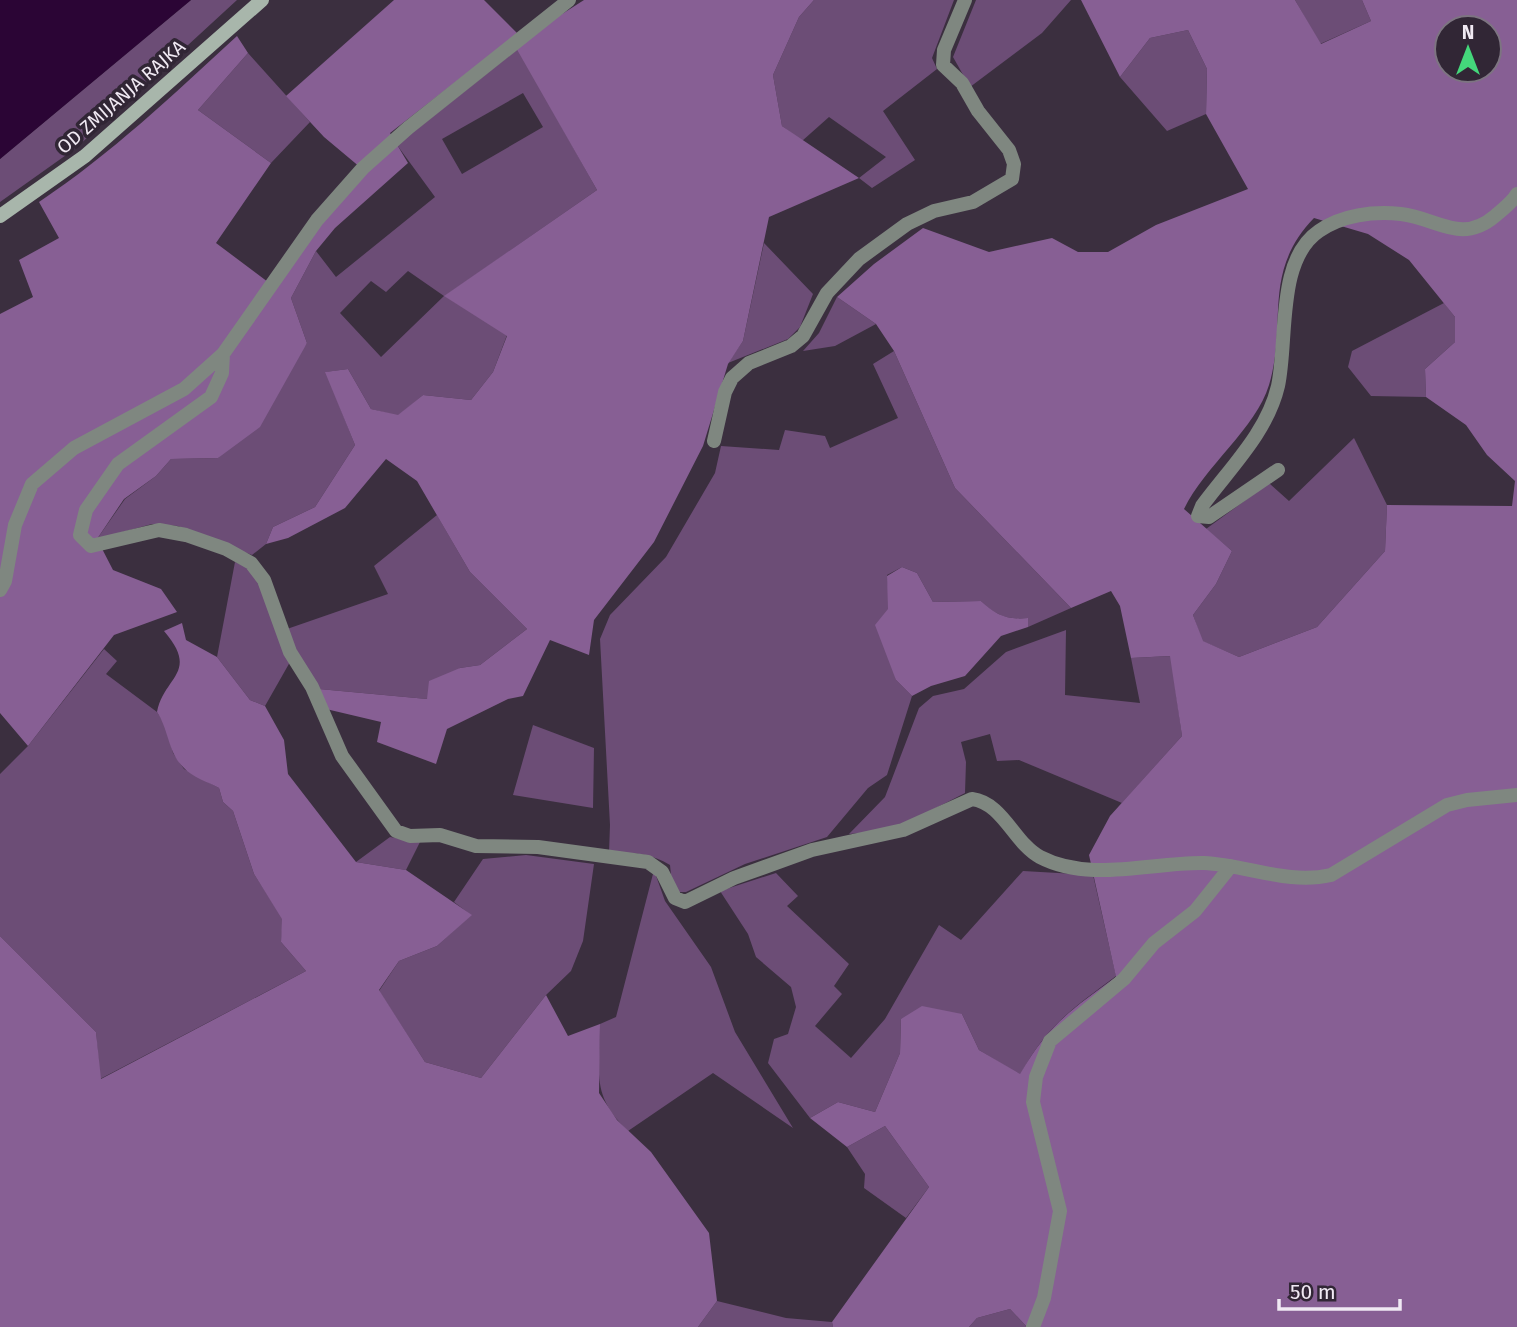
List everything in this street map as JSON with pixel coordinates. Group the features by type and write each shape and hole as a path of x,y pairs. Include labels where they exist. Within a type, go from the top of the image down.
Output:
{"street":[{"name":"OD ZMIJANJA RAJKA","path":"0,216 85,156 262,0"},
{"path":"0,590 5,581 15,525 32,484 74,448 184,389 223,354 317,220 363,168 408,128 569,0"},
{"path":"714,441 725,392 732,378 749,363 791,346 803,336 827,293 859,259 907,223 934,211 973,202 1012,179 1014,164 1009,150 978,111 962,83 943,65 944,50 965,0"},
{"path":"1278,470 1209,517 1198,516 1198,511 1265,420 1278,386 1290,275 1303,245 1319,231 1348,217 1378,213 1402,214 1470,230 1483,227 1517,194"},
{"path":"223,354 222,373 211,397 118,464 86,510 80,536 91,546 159,530 173,532 226,549 251,563 264,580 290,652 312,687 342,756 396,831 410,836 440,835 476,846 538,847 648,862 662,872 675,898 685,902 734,878 812,850 903,830 972,799 985,802 995,811 1024,846 1040,857 1071,868 1124,869 1190,864 1231,866 1311,879 1331,875 1447,805 1467,800 1517,795"},
{"path":"1033,1327 1044,1298 1060,1211 1034,1102 1036,1077 1050,1041 1124,979 1154,943 1195,911 1231,866"}],"shaded area":[{"path":"0,0 191,0 0,159"},
{"path":"191,0 237,0 76,148 0,202 0,159"},
{"path":"394,0 484,0 523,39 584,0 814,0 799,17 773,75 782,126 859,178 769,217 743,341 728,364 703,446 654,542 594,620 589,655 550,640 523,696 508,699 447,729 436,764 377,742 381,722 326,709 319,689 427,699 429,681 460,668 480,665 527,629 470,572 417,481 386,459 345,508 288,538 266,544 273,527 315,507 355,445 325,372 348,369 371,409 398,415 423,395 471,400 493,372 507,336 444,296 597,190 511,39 390,133 408,163 335,228 316,251 291,298 307,343 260,427 218,458 171,459 156,476 124,499 97,539 113,570 161,589 177,612 114,635 28,746 0,713 0,314 33,297 19,260 59,238 39,202 116,144 237,36 248,53 198,110 271,163 216,243 276,288 318,228 367,173 324,137 286,96"},
{"path":"814,0 954,0 932,58 937,69 883,111 915,160 872,188 859,178 886,157 829,117 802,141 782,126 773,75 799,17"},
{"path":"976,0 1071,0 1042,33 970,87 953,57"},
{"path":"1081,0 1295,0 1321,44 1371,21 1362,0 1517,0 1517,1327 1027,1327 1010,1309 977,1318 969,1327 833,1327 832,1322 929,1187 885,1126 847,1147 810,1118 838,1102 875,1112 900,1053 901,1019 922,1006 962,1014 979,1050 1020,1074 1051,1030 1116,977 1089,855 1110,816 1182,736 1170,656 1131,658 1120,606 1111,591 1071,608 955,488 894,351 876,324 837,297 874,264 923,228 989,252 1052,238 1078,252 1108,252 1156,225 1248,189 1206,114 1207,69 1188,30 1150,38 1120,77","holes":["1314,218 1368,234 1409,260 1455,317 1455,342 1425,369 1426,397 1466,425 1487,455 1515,481 1512,506 1387,505 1385,551 1317,627 1239,657 1203,641 1193,615 1216,584 1232,551 1184,509 1204,478 1253,416 1269,385 1277,340 1281,279 1287,259 1298,238"]},
{"path":"1295,0 1362,0 1371,21 1320,44"},
{"path":"1188,30 1207,69 1206,114 1167,131 1120,77 1150,38"},
{"path":"518,49 597,190 445,296 507,335 493,372 471,400 423,395 398,416 371,409 348,369 326,372 355,445 315,507 273,527 266,544 252,555 178,526 152,524 97,539 125,499 156,476 171,459 218,458 307,343 291,298 316,251 336,277 435,197 397,145","holes":["523,93 543,127 462,174 442,139","408,271 444,296 381,357 340,313 371,281 386,292"]},
{"path":"248,53 310,122 271,163 198,110"},
{"path":"764,243 813,294 800,327 788,339 728,363 743,341"},
{"path":"837,297 876,324 835,346 803,351 819,333"},
{"path":"1444,303 1455,317 1455,342 1425,369 1426,397 1371,396 1348,367 1352,351"},
{"path":"894,351 955,488 1071,608 1028,627 1027,618 1002,616 981,601 933,602 917,573 902,567 887,575 896,680 912,696 887,775 868,788 827,837 745,864 686,892 678,892 672,885 670,865 648,855 609,853 610,825 600,639 610,615 666,557 715,473 721,446 779,450 785,430 825,436 830,448 898,418 873,364"},
{"path":"1354,438 1387,505 1385,551 1317,627 1239,657 1202,641 1193,615 1216,584 1232,551 1206,529 1269,483 1289,501"},
{"path":"437,515 470,572 527,629 480,665 460,668 427,699 319,689 296,652 287,629 388,594 374,566"},
{"path":"235,562 251,569 262,580 290,662 265,706 250,700 217,657"},
{"path":"902,567 917,573 933,602 981,601 1002,616 1028,618 1028,627 1001,636 965,676 931,686 912,696 896,680 875,625 888,609 887,576"},
{"path":"182,623 186,640 217,657 250,700 265,706 284,740 288,774 356,862 406,870 472,915 437,946 399,961 379,990 425,1062 481,1078 546,995 568,1036 600,1024 599,1093 617,1120 651,1152 709,1233 717,1301 698,1327 0,1327 0,936 96,1032 101,1079 306,971 281,942 282,919 254,874 233,811 223,802 219,788 191,774 179,762 157,712 179,666 179,656 164,631"},
{"path":"1066,630 1065,695 1140,703 1131,658 1171,656 1182,736 1122,803 1019,760 997,761 990,734 961,742 966,762 965,793 893,830 849,834 885,797 919,708 933,696 964,689 1006,652"},
{"path":"104,649 117,661 106,674 157,712 166,726 173,753 184,769 219,788 223,802 233,811 254,874 283,919 281,942 306,971 100,1079 96,1032 0,936 0,774 28,746"},
{"path":"533,725 594,748 593,808 513,795"},
{"path":"390,837 420,842 406,870 356,862"},
{"path":"526,855 594,864 583,941 571,971 546,995 481,1078 425,1062 379,991 399,961 437,946 471,915 454,902 483,859"},
{"path":"654,870 665,901 711,967 735,1032 793,1128 713,1073 628,1131 608,1106 600,1082 600,1024 616,1017"},
{"path":"1023,871 1093,875 1116,976 1051,1030 1020,1075 979,1050 962,1014 901,1019 900,1053 875,1112 838,1102 810,1118 768,1063 774,1039 788,1034 796,1007 791,987 756,957 748,934 720,891 776,873 798,896 787,906 849,964 834,986 842,994 815,1026 851,1058 885,1019 939,925 961,940"},
{"path":"885,1126 929,1187 906,1218 864,1188 865,1174 847,1147"},
{"path":"717,1301 786,1318 832,1322 833,1327 698,1327"},
{"path":"1010,1309 1027,1327 969,1327 977,1318"}]}
